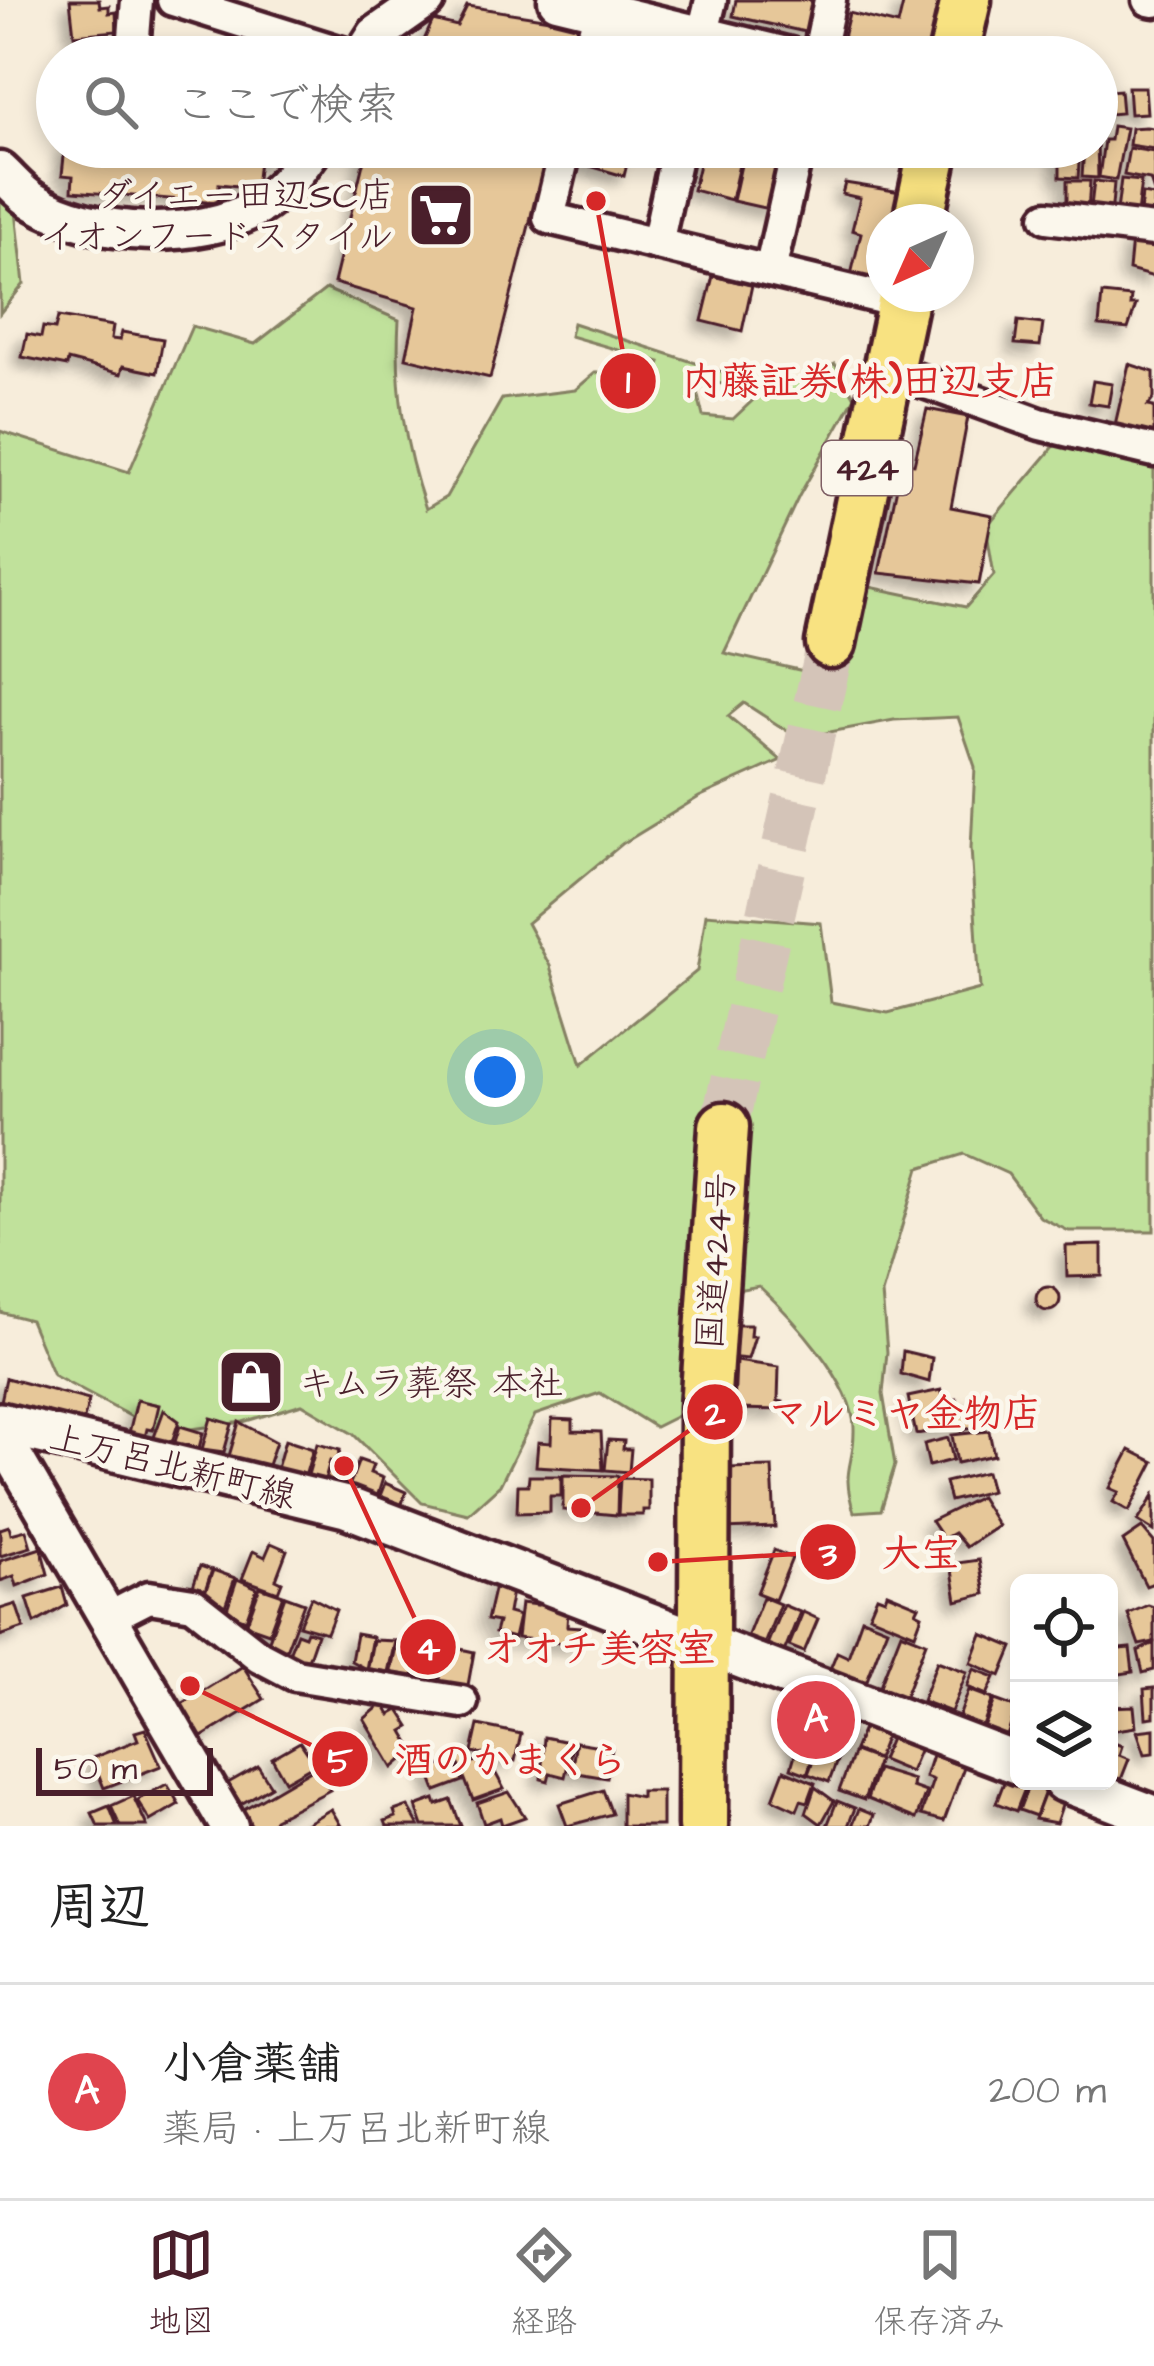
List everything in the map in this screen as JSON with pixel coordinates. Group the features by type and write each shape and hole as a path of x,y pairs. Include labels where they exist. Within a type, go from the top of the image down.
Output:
{"highway":[{"path":"958,36 966,0"},
{"path":"922,204 930,168"},
{"name":"424","path":"831,643 900,312"},
{"name":"国道424号","path":"704,1826 701,1642 706,1384 724,1127"}],"main road":[{"name":"上万呂北新町線","path":"0,1423 346,1507 1010,1761"},
{"path":"1086,1790 1154,1816"}],"street":[{"path":"134,36 137,0"},
{"path":"172,0 290,36"},
{"path":"375,36 425,0"},
{"path":"557,0 601,5 673,36"},
{"path":"702,36 711,0"},
{"path":"822,36 830,0"},
{"path":"593,36 601,5"},
{"path":"0,171 35,202 79,218 178,232 218,225 258,207 299,168"},
{"path":"561,168 548,218 866,291"},
{"path":"656,244 672,168"},
{"path":"770,272 793,168"},
{"path":"1047,217 1154,230"},
{"path":"889,369 1040,424 1154,451"},
{"path":"0,1433 229,1826"},
{"path":"106,1619 148,1597 193,1604 259,1656 295,1675 462,1702"}],"green space":[{"path":"0,194 16,211 24,284 0,313"},
{"path":"326,289 399,320 403,416 426,509 446,497 502,399 575,390 595,373 657,370 660,362 570,336 573,323 739,377 730,385 694,380 703,416 733,419 768,386 807,378 835,364 855,397 799,496 724,653 839,679 870,587 966,607 994,575 986,527 1062,437 1154,457 1154,1231 1069,1231 1040,1217 1008,1174 964,1154 919,1168 882,1294 887,1352 883,1394 895,1465 881,1510 854,1512 848,1476 854,1428 844,1391 803,1332 759,1286 708,1295 681,1414 655,1427 600,1393 535,1415 500,1485 468,1514 422,1503 353,1434 302,1404 243,1422 162,1433 53,1375 30,1320 0,1312 0,431 129,472 192,326 255,344","holes":["744,703 798,738 894,720 958,717 975,767 971,848 980,989 888,1013 831,1002 821,923 706,914 697,971 581,1065 550,966 527,923 622,844 699,797 781,760 728,716"]}],"building":[{"path":"70,0 99,0 100,7 109,6 109,13 116,12 117,31 74,35"},
{"path":"736,0 821,0 814,34 733,16"},
{"path":"904,0 943,0 935,36 843,36 849,13 898,25"},
{"path":"467,6 581,24 578,36 426,36 433,20 457,26"},
{"path":"1128,87 1145,87 1147,113 1130,114"},
{"path":"1118,127 1126,128 1116,180 1099,177 1100,168 1118,168"},
{"path":"1131,128 1154,128 1154,149 1129,145"},
{"path":"1129,148 1154,152 1154,192 1150,180 1124,175"},
{"path":"63,168 258,168 256,188 219,184 218,203 72,191 73,176 62,175"},
{"name":"ダイエー田辺SC店 イオンフードスタイル","path":"362,168 544,168 490,378 406,358 417,307 334,283"},
{"path":"597,168 626,168 624,176"},
{"path":"698,168 738,168 731,200 693,190"},
{"path":"740,168 778,168 773,210 733,201"},
{"path":"1060,168 1079,168 1078,178 1060,177"},
{"path":"1083,168 1098,168 1098,178 1082,177"},
{"path":"1121,179 1141,181 1136,222 1116,219"},
{"path":"1067,181 1090,181 1088,212 1067,214"},
{"path":"1094,181 1114,183 1111,217 1090,215"},
{"path":"845,183 901,192 898,204 866,204 866,278 851,275 861,233 852,230 860,198 842,194"},
{"path":"1142,194 1154,196 1154,224 1139,222"},
{"path":"1132,239 1154,241 1154,277 1129,270"},
{"path":"713,276 752,285 742,331 702,321"},
{"path":"1102,294 1131,297 1130,305 1136,305 1128,329 1099,326"},
{"path":"58,317 113,326 111,339 120,340 122,332 163,339 157,373 123,366 121,374 68,360 67,366 22,357 27,334 41,337 43,327 55,329"},
{"path":"1018,321 1043,324 1040,346 1015,344"},
{"path":"1129,364 1154,372 1154,398 1148,406 1154,407 1154,442 1121,437 1123,427 1115,425"},
{"path":"1093,381 1112,384 1108,406 1089,403"},
{"path":"927,409 968,417 951,507 992,515 979,584 879,573 902,463 914,464"},
{"path":"1102,1245 1102,1276 1067,1277 1066,1246"},
{"path":"1048,1287 1060,1299 1048,1311 1036,1299"},
{"path":"730,1325 751,1325 750,1336 755,1336 748,1359 727,1357"},
{"path":"903,1351 932,1358 929,1382 901,1374"},
{"path":"736,1361 779,1367 778,1401 783,1402 783,1410 734,1409"},
{"path":"6,1378 89,1400 82,1427 0,1406"},
{"path":"941,1390 955,1428 916,1434 908,1397"},
{"path":"984,1398 991,1422 961,1431 951,1400 957,1399 962,1415 973,1411 970,1402"},
{"path":"137,1400 159,1405 153,1430 147,1429 145,1437 129,1433"},
{"path":"164,1410 179,1421 169,1451 153,1440"},
{"path":"211,1418 232,1424 224,1452 202,1449"},
{"path":"552,1419 573,1420 573,1431 601,1432 603,1470 536,1466 538,1442 551,1443"},
{"path":"239,1422 276,1442 267,1468 229,1456"},
{"path":"180,1426 203,1433 196,1459 172,1451"},
{"path":"989,1431 994,1455 957,1463 952,1435"},
{"path":"948,1438 953,1460 929,1466 924,1444"},
{"path":"285,1440 313,1449 302,1487 274,1479"},
{"path":"608,1440 624,1441 623,1449 631,1449 629,1472 605,1470"},
{"path":"317,1444 340,1450 336,1463 330,1461 322,1490 305,1485"},
{"path":"1130,1450 1154,1462 1129,1511 1113,1502 1119,1492 1110,1488"},
{"path":"359,1460 373,1465 370,1473 383,1478 374,1507 345,1497"},
{"path":"330,1463 352,1469 345,1496 323,1490"},
{"path":"772,1467 775,1527 724,1529 722,1468"},
{"path":"986,1472 991,1491 950,1501 945,1482"},
{"path":"563,1475 618,1476 617,1515 563,1510"},
{"path":"529,1476 561,1476 561,1496 550,1496 550,1512 517,1513 518,1485 528,1485"},
{"path":"620,1478 649,1479 649,1510 643,1510 643,1515 618,1515"},
{"path":"385,1483 406,1492 398,1515 376,1506"},
{"path":"1154,1495 1154,1531 1138,1521"},
{"path":"980,1497 998,1526 966,1547 954,1533 943,1539 931,1521"},
{"path":"9,1526 11,1534 26,1530 31,1547 0,1556 0,1529"},
{"path":"1142,1528 1154,1542 1154,1583 1146,1586 1123,1541"},
{"path":"271,1543 287,1550 276,1579 282,1582 278,1592 242,1579 253,1551 265,1557"},
{"path":"41,1548 48,1574 17,1586 14,1576 0,1581 0,1561"},
{"path":"774,1550 792,1558 775,1600 757,1593"},
{"path":"979,1560 985,1594 957,1601 951,1564"},
{"path":"200,1566 212,1570 203,1596 191,1592"},
{"path":"213,1570 235,1578 225,1606 203,1598"},
{"path":"497,1577 514,1580 508,1613 519,1616 514,1638 495,1633 498,1622 487,1620"},
{"path":"237,1579 257,1588 246,1620 226,1612"},
{"path":"62,1587 67,1605 35,1623 27,1598"},
{"path":"260,1587 283,1595 269,1633 246,1625"},
{"path":"887,1593 919,1606 916,1612 922,1615 915,1634 869,1615 877,1596 885,1599"},
{"path":"285,1596 304,1603 283,1658 265,1651"},
{"path":"311,1597 336,1610 327,1633 299,1625"},
{"path":"763,1597 780,1604 761,1652 744,1645"},
{"path":"537,1600 568,1610 567,1626 581,1627 579,1645 517,1638 521,1603 537,1605"},
{"path":"16,1604 24,1628 0,1636 0,1609"},
{"path":"783,1605 800,1612 784,1652 767,1645"},
{"path":"1154,1607 1154,1642 1139,1645 1128,1614"},
{"path":"803,1612 818,1619 804,1652 789,1646"},
{"path":"862,1618 887,1628 864,1688 828,1674 837,1652 848,1657"},
{"path":"307,1631 317,1634 307,1663 288,1656 297,1633 305,1636"},
{"path":"901,1632 926,1642 903,1701 878,1691"},
{"path":"356,1634 372,1637 366,1669 351,1661"},
{"path":"982,1634 1010,1646 1001,1676 971,1663"},
{"path":"373,1640 395,1641 386,1681 366,1677"},
{"path":"397,1641 420,1646 413,1678 397,1675 396,1683 389,1681"},
{"path":"423,1643 444,1648 436,1686 415,1684"},
{"path":"1154,1643 1154,1670 1143,1673 1138,1651"},
{"path":"447,1646 474,1652 466,1696 437,1693"},
{"path":"1130,1648 1133,1672 1118,1674 1118,1649"},
{"path":"937,1661 967,1672 951,1712 922,1701"},
{"path":"243,1666 264,1699 200,1738 180,1705"},
{"path":"974,1669 995,1677 987,1695 967,1687"},
{"path":"1154,1688 1154,1717 1146,1718 1144,1689"},
{"path":"969,1690 993,1699 980,1734 956,1725"},
{"path":"812,1700 832,1708 820,1740 799,1731"},
{"path":"995,1700 1010,1705 1004,1744 981,1735"},
{"path":"383,1703 390,1715 399,1710 410,1727 403,1731 414,1750 393,1768 364,1719"},
{"path":"1134,1706 1136,1727 1118,1730 1118,1707"},
{"path":"834,1708 851,1720 840,1754 820,1746"},
{"path":"865,1724 888,1730 877,1759 854,1750"},
{"path":"478,1725 521,1734 515,1761 472,1752"},
{"path":"145,1729 161,1766 104,1788 92,1758 138,1740 135,1732"},
{"path":"894,1729 923,1741 910,1772 881,1760"},
{"path":"1154,1729 1154,1753 1145,1754 1137,1731"},
{"path":"801,1733 819,1740 807,1774 791,1768"},
{"path":"544,1737 573,1743 565,1777 550,1773 548,1781 541,1779"},
{"path":"300,1742 315,1764 285,1781 272,1758"},
{"path":"576,1742 612,1748 607,1778 571,1772"},
{"path":"1118,1744 1122,1746 1119,1755 1129,1759 1118,1787"},
{"path":"818,1747 839,1755 829,1782 808,1774"},
{"path":"854,1751 878,1760 864,1800 839,1791"},
{"path":"464,1754 467,1763 488,1759 504,1789 473,1800 456,1757"},
{"path":"932,1755 964,1767 944,1821 921,1815 933,1780 925,1777"},
{"path":"455,1760 463,1781 436,1791 428,1770"},
{"path":"258,1766 271,1786 241,1804 228,1783"},
{"path":"316,1767 330,1790 274,1819 271,1826 251,1826 242,1810"},
{"path":"877,1769 913,1780 912,1787 926,1792 916,1819 867,1799"},
{"path":"784,1770 815,1783 808,1802 801,1800 797,1810 773,1799"},
{"path":"1006,1777 1010,1778 1010,1790 1024,1790 1016,1811 996,1803"},
{"path":"167,1784 179,1804 150,1821 137,1800"},
{"path":"815,1787 834,1801 821,1824 806,1813"},
{"path":"603,1790 612,1814 567,1826 559,1804"},
{"path":"1027,1790 1046,1790 1036,1816 1019,1810"},
{"path":"1046,1790 1065,1797 1056,1823 1035,1819"},
{"path":"641,1791 662,1791 662,1826 622,1826 622,1793 641,1797"},
{"path":"509,1792 525,1817 502,1825 500,1818 484,1824 477,1803"},
{"path":"133,1796 147,1826 120,1826 111,1806"},
{"path":"435,1799 437,1805 451,1800 461,1826 423,1826 416,1806"},
{"path":"837,1801 855,1808 848,1826 827,1826"},
{"path":"109,1806 117,1826 98,1826 92,1813"},
{"path":"408,1806 419,1826 387,1826 385,1821 396,1817 394,1811"},
{"path":"331,1809 341,1826 302,1826"},
{"path":"859,1809 874,1815 870,1826 852,1826"}],"tunnel":[{"path":"724,1127 831,643"}],"place":[{"name":"内藤証券(株)田辺支店","path":"596,201"},
{"name":"ダイエー田辺SC店 イオンフードスタイル","path":"441,215"},
{"name":"キムラ葬祭 本社","path":"251,1382"},
{"name":"オオチ美容室","path":"344,1466"},
{"name":"マルミヤ金物店","path":"581,1508"},
{"name":"大宝","path":"658,1562"},
{"name":"酒のかまくら","path":"190,1686"},
{"name":"小倉薬舗","path":"816,1720"}]}
